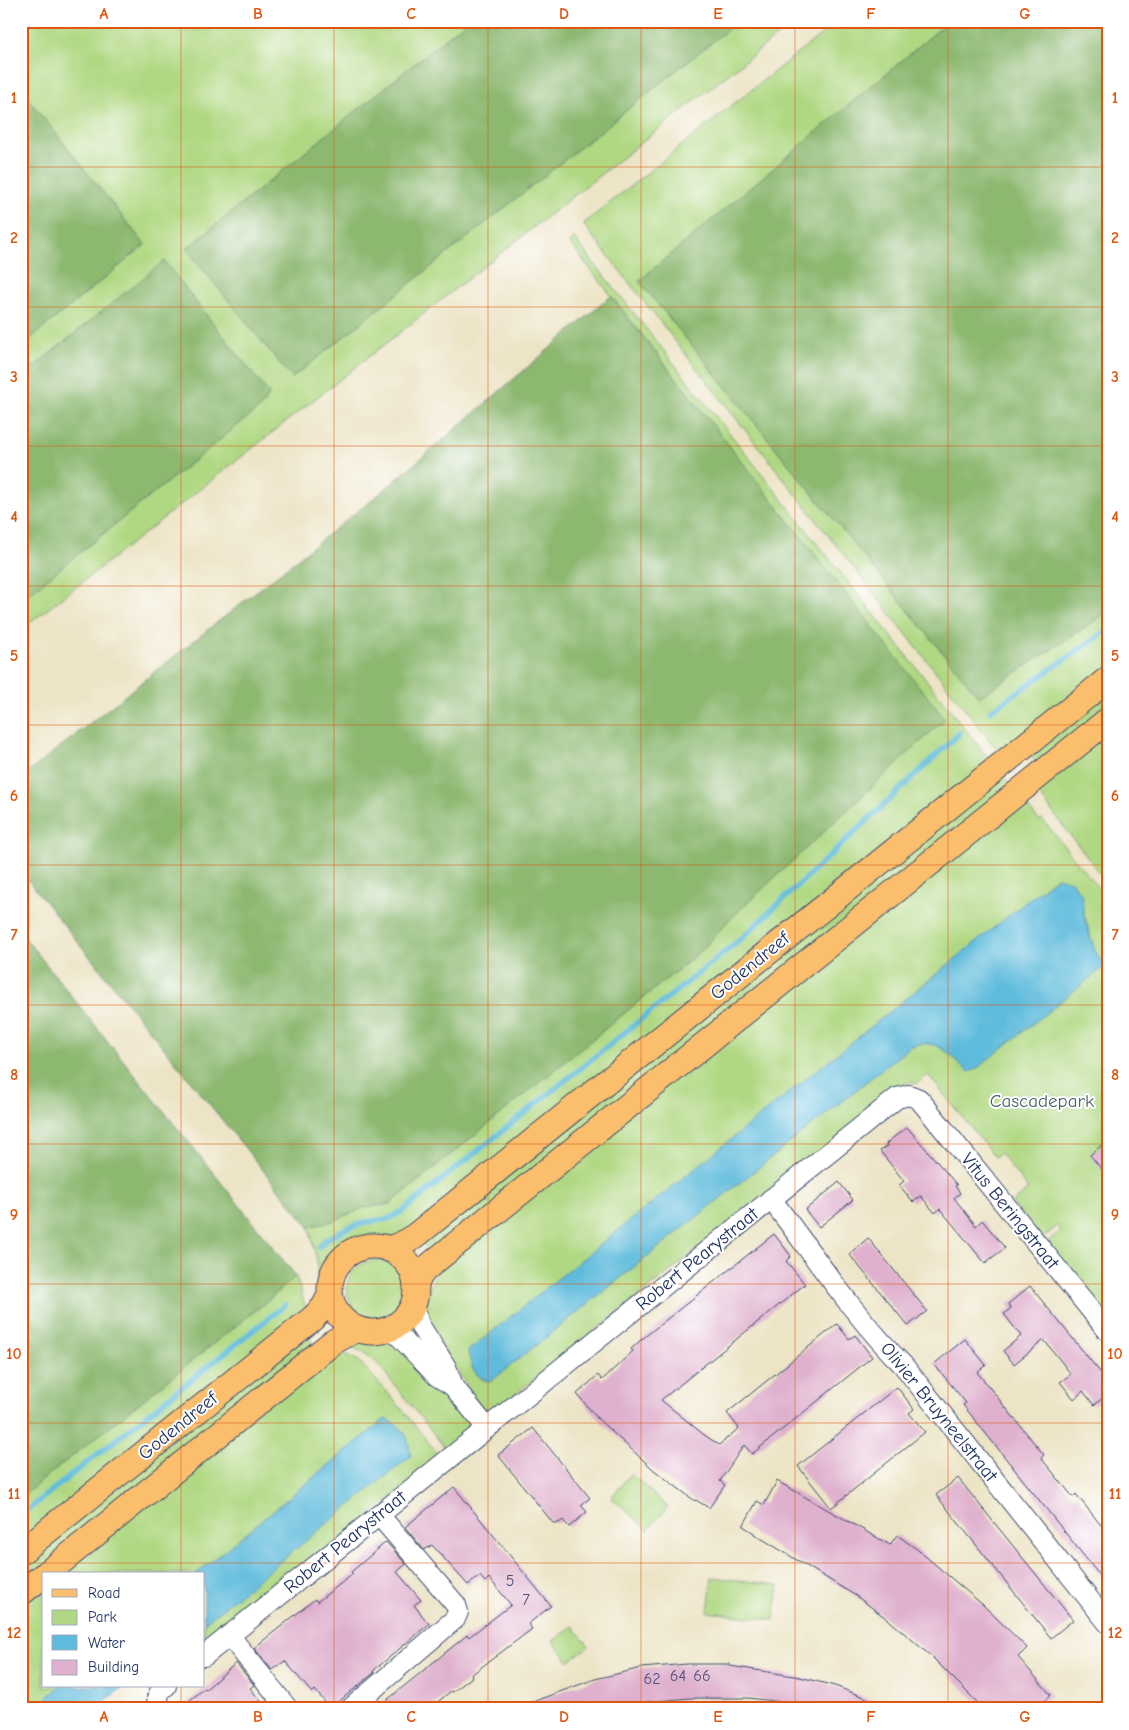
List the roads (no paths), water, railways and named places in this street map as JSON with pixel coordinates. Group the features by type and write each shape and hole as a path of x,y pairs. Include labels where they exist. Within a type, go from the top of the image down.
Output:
{"main road":[{"name":"Godendreef","path":"389,1249 415,1236 1108,679"},
{"name":"Godendreef","path":"414,1294 423,1271 435,1261 1108,720"},
{"path":"378,1246 399,1254 407,1262 413,1272 414,1294 408,1314 401,1322 392,1328 382,1331 365,1331 347,1324 339,1315 333,1306 330,1284 338,1263 346,1255 356,1249 378,1246"},
{"name":"Godendreef","path":"21,1552 313,1318 324,1307 330,1295"},
{"name":"Godendreef","path":"47,1572 333,1342 357,1329"},
{"name":"Godendreef","path":"21,1594 42,1576"}],"street":[{"name":"Robert Pearystraat","path":"205,1655 897,1098 909,1095"},
{"name":"Vitus Beringstraat","path":"909,1095 919,1099 1108,1331"},
{"name":"Olivier Bruyneelstraat","path":"771,1199 838,1288 888,1350 903,1365 1108,1623"},
{"path":"414,1294 418,1324 446,1367 453,1386 487,1428"},
{"path":"382,1331 395,1333 437,1376 453,1386"},
{"path":"350,1709 455,1619 458,1612 456,1605 379,1515"},
{"path":"229,1635 288,1709"}],"water":[{"path":"1057,877 1071,881 1081,893 1084,915 1094,949 1105,966 975,1070 968,1072 950,1054 936,1046 921,1044 911,1046 490,1382 477,1374 470,1362 468,1351"},
{"path":"385,1419 401,1429 407,1437 411,1456 205,1622 205,1572 198,1572"},
{"path":"59,1688 122,1688 94,1709 34,1709"}],"waterway":[{"path":"990,711 1108,630"},
{"path":"319,1247 327,1239 347,1228 367,1222 388,1219 403,1211 741,939 960,733"},
{"path":"21,1515 285,1305"}],"park label":[{"name":"Cascadepark","path":"1042,1101"}]}
